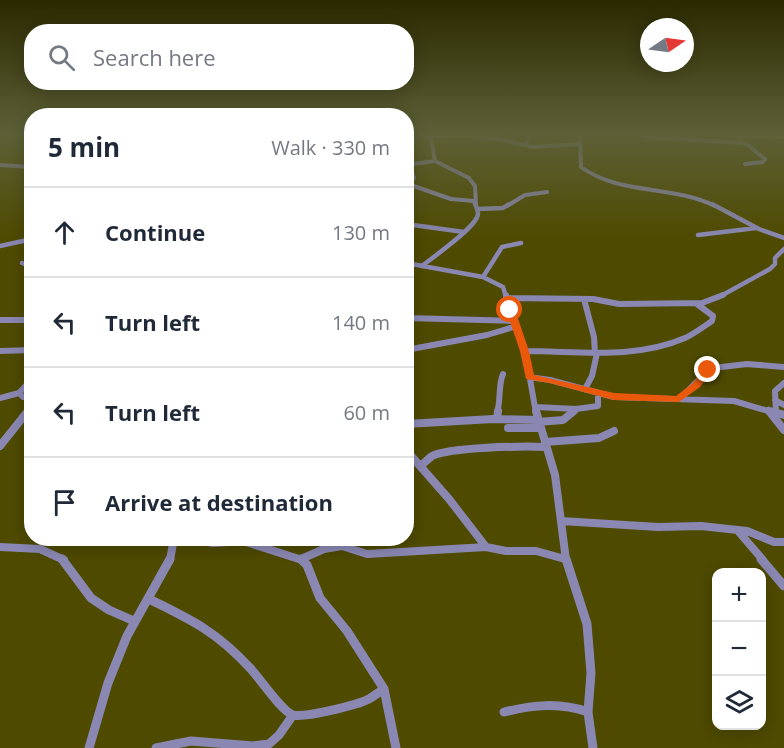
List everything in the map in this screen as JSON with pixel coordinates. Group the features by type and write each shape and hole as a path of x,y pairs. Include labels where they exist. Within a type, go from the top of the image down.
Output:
{"street":[{"path":"422,266 464,232 477,216 474,201 475,185 471,179 451,169"},
{"path":"583,169 604,178 699,199 757,228 784,238"},
{"path":"631,193 634,185"},
{"path":"414,186 451,199 474,201"},
{"path":"477,209 503,208 511,201 525,195 547,192"},
{"path":"414,225 464,232"},
{"path":"698,236 757,228"},
{"path":"0,246 24,241"},
{"path":"483,277 502,247 521,243"},
{"path":"506,298 584,299 619,304 697,303 715,300 726,292 760,278 776,264 775,258 784,249"},
{"path":"414,264 483,277 503,287 525,351 538,423 557,482 565,559 587,624 590,648 588,712 593,748"},
{"path":"584,299 596,353 592,376 585,389"},
{"path":"525,351 627,353 669,344 687,337 714,318 697,303"},
{"path":"414,318 516,323"},
{"path":"0,320 24,320"},
{"path":"414,349 487,335 516,323"},
{"path":"0,351 24,350"},
{"path":"679,399 696,385 708,370 714,368 747,364 784,367"},
{"path":"497,419 497,409 501,399 498,387 503,374"},
{"path":"529,377 631,398 734,401 784,415"},
{"path":"776,413 776,388 784,383"},
{"path":"0,398 19,393 24,388"},
{"path":"19,393 24,397"},
{"path":"536,407 576,409 598,406 598,393"},
{"path":"775,400 784,405"},
{"path":"508,428 566,419 576,409"},
{"path":"768,409 784,430"},
{"path":"0,446 24,417"},
{"path":"414,424 497,419 538,423"},
{"path":"421,466 430,457 442,453 596,438 607,436 614,431"},
{"path":"414,459 449,499 486,548"},
{"path":"561,521 658,527 701,526 754,532 774,542 784,542"},
{"path":"738,531 784,586"},
{"path":"89,748 114,671 134,621 168,563 172,546"},
{"path":"256,546 301,560 312,575 320,598 352,638 356,648 384,689 396,748"},
{"path":"301,560 337,546"},
{"path":"355,546 367,554 486,548 536,551 565,559"},
{"path":"0,547 31,547 63,560 92,599 118,616 134,621"},
{"path":"148,599 199,624 227,643 259,677 286,711 293,715 309,714 367,700 384,689"},
{"path":"504,712 548,704 570,705 588,712"},
{"path":"156,748 207,741 255,747 267,745 273,741 293,715"}],"route":[{"path":"510,310 525,351 529,377 550,380 614,397 679,399 696,385 708,370"}]}
